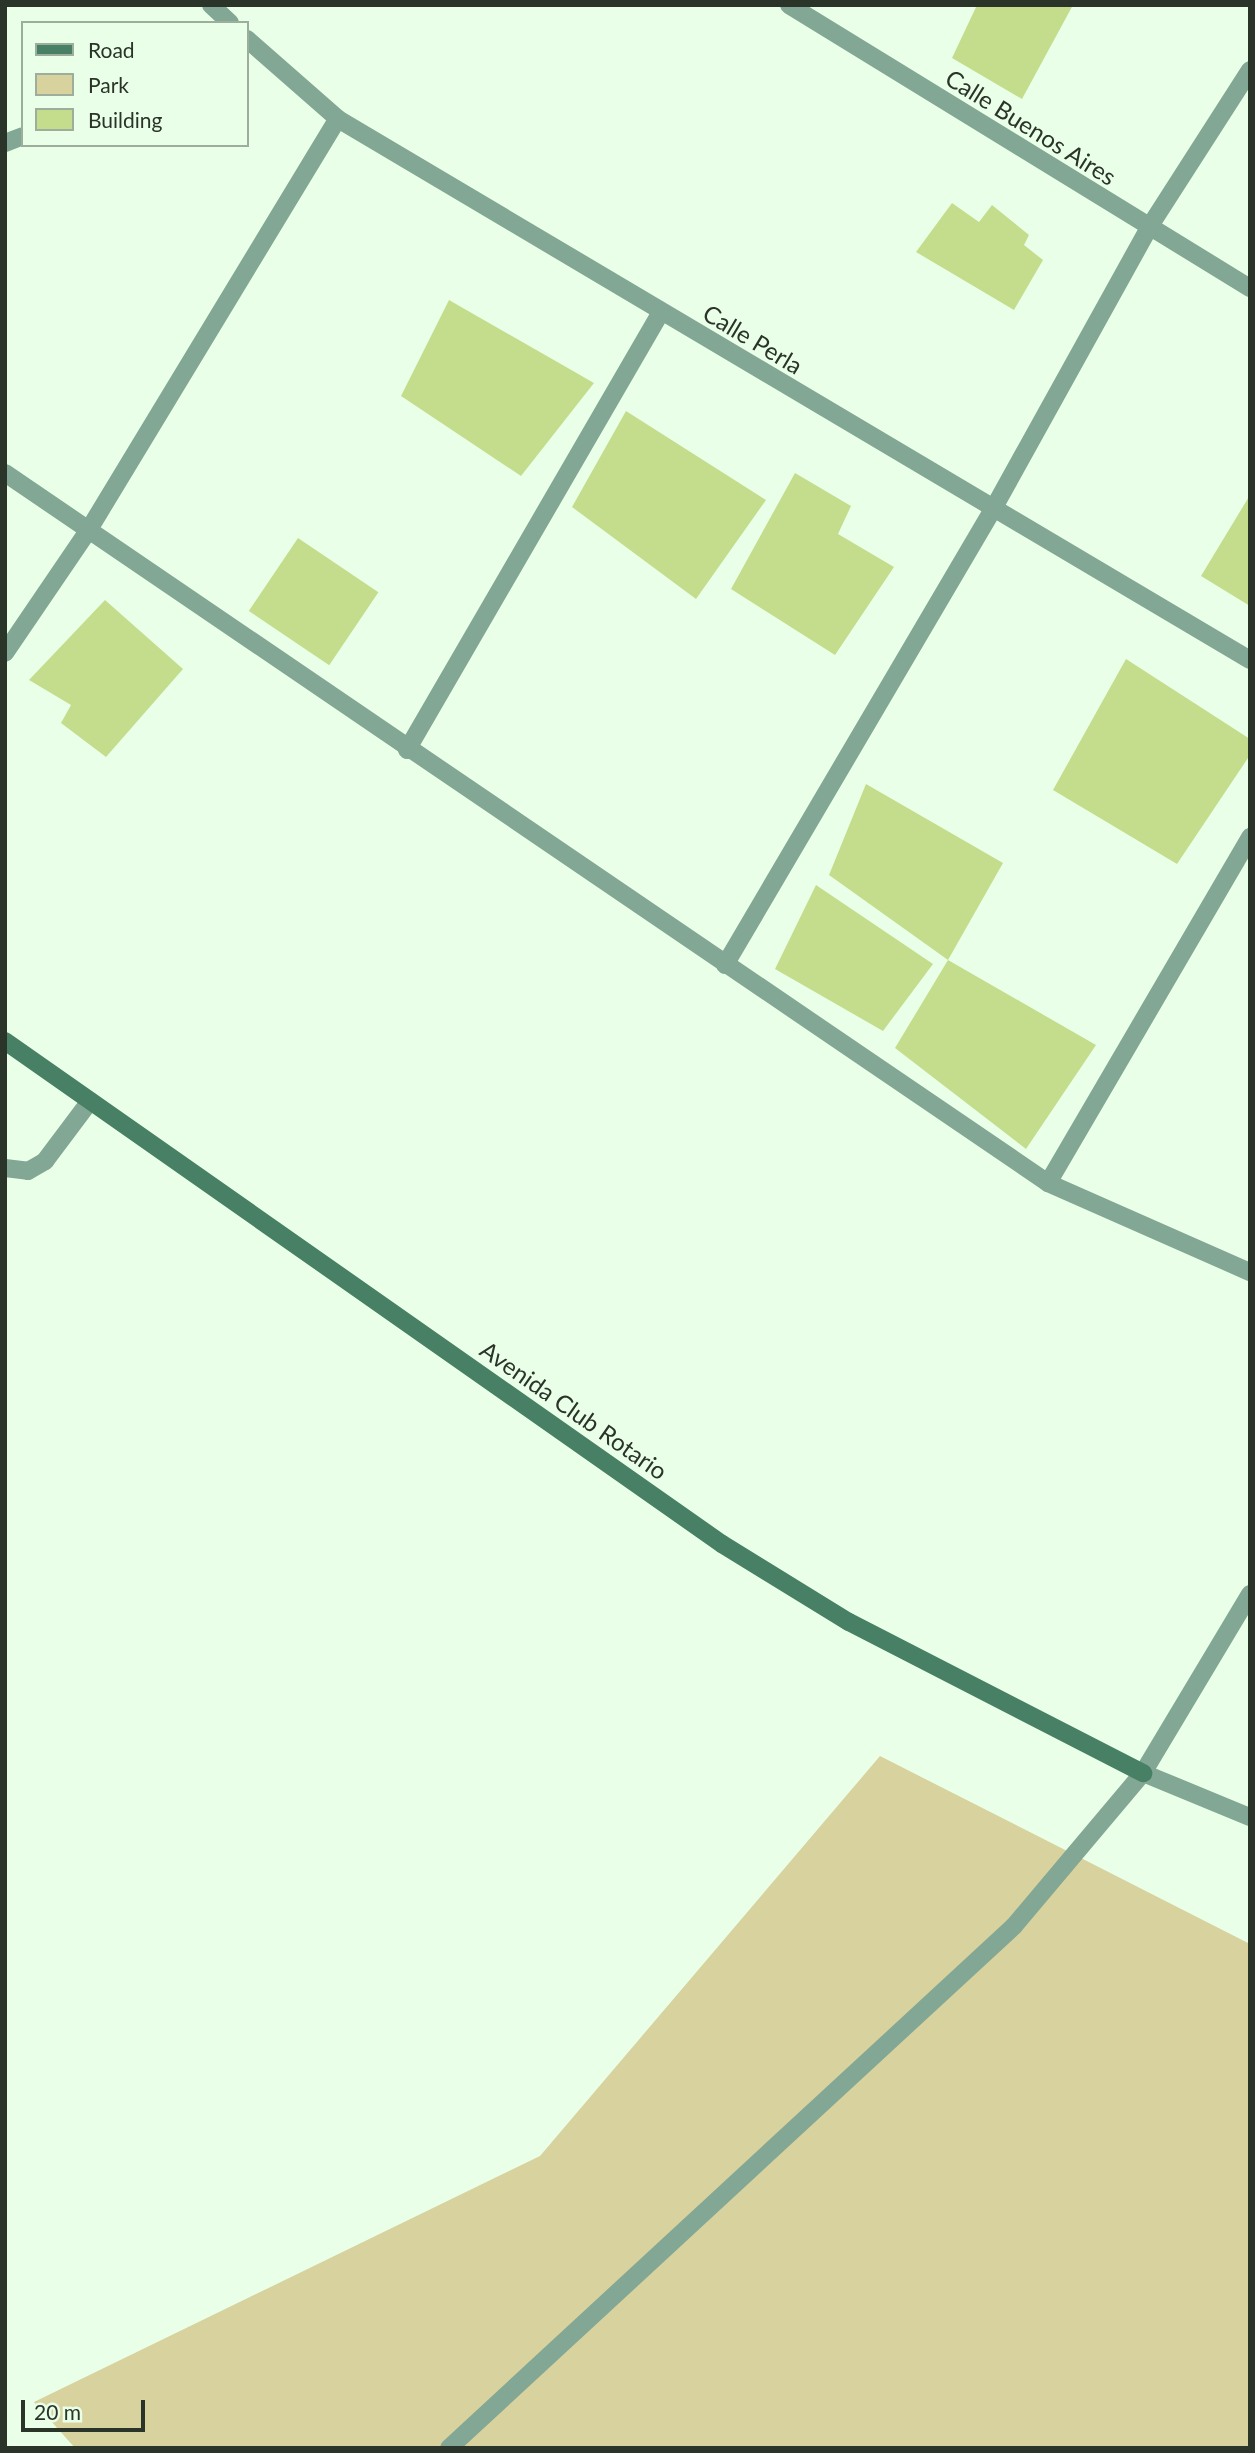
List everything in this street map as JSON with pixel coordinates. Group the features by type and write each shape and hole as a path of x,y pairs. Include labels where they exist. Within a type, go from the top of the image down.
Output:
{"main road":[{"name":"Avenida Club Rotario","path":"5,1041 722,1544 849,1622 1143,1773"}],"street":[{"path":"212,5 228,21"},
{"name":"Calle Buenos Aires","path":"789,5 1148,229 1250,288"},
{"name":"Calle Perla","path":"248,42 338,119 992,511 1250,660"},
{"path":"725,965 992,511 1148,229 1250,70"},
{"path":"5,653 88,531 338,119"},
{"path":"407,750 661,312"},
{"path":"5,473 407,750 1048,1184 1250,1272"},
{"path":"1048,1184 1250,837"},
{"path":"5,1168 28,1171 45,1161 90,1101"},
{"path":"449,2448 1014,1926 1143,1773 1250,1594"},
{"path":"1143,1773 1250,1817"}],"green space":[{"path":"880,1756 1250,1944 1250,2448 75,2448 34,2402 540,2156"}],"building":[{"path":"977,5 1073,5 1022,99 952,58"},
{"path":"952,203 979,222 992,205 1029,235 1024,245 1043,260 1014,310 916,252"},
{"path":"449,300 594,383 521,476 401,396"},
{"path":"626,411 766,500 696,599 572,507"},
{"path":"795,473 851,506 838,534 894,567 835,655 731,589"},
{"path":"1250,495 1250,606 1201,576"},
{"path":"298,538 378,592 329,665 249,611"},
{"path":"105,600 183,669 106,757 61,723 71,705 29,680"},
{"path":"1126,659 1250,739 1250,755 1177,864 1053,790"},
{"path":"866,784 1003,863 948,960 829,875"},
{"path":"816,885 933,964 883,1031 775,969"},
{"path":"948,960 1096,1045 1026,1149 895,1048"}]}
